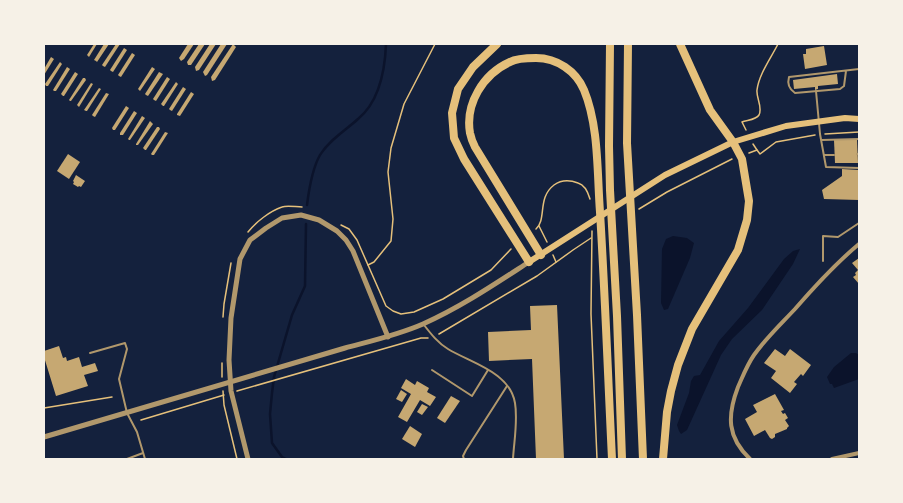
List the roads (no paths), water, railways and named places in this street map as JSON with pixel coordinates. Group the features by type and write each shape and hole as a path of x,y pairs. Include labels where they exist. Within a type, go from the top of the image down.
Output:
{"highway":[{"path":"497,44 473,67 458,89 452,113 454,138 464,159 529,262"},
{"path":"610,44 610,190 617,316 622,459"},
{"path":"628,44 627,144 643,459"},
{"path":"663,459 667,412 678,365 692,329 738,250 747,220 750,201 742,159 733,142 710,110 680,44"},
{"path":"541,255 475,147 470,133 472,103 478,89 487,77 510,61 526,58 551,60 565,67 575,76 583,89 591,112 596,147 612,459"}],"main road":[{"path":"529,262 665,175 733,142 786,126 845,118 859,119"}],"street":[{"path":"248,459 231,391 229,360 231,318 240,259 250,240 282,218 301,215 319,220 337,231 346,240 353,252 388,337"},
{"path":"750,459 736,443 730,421 732,406 746,369 761,346 837,263 859,244"},
{"path":"44,437 345,348 388,337 423,324 460,305 529,262"},
{"path":"832,459 859,452"}],"lane":[{"path":"846,71 844,86 840,89 795,93 791,90 788,81 789,77 859,69"},
{"path":"816,91 820,134 826,167 859,168"},
{"path":"822,140 859,139"},
{"path":"824,155 834,155"},
{"path":"823,261 824,236 838,237 859,223"},
{"path":"423,324 433,337 446,348 496,374 507,386 515,402 513,459"},
{"path":"90,353 125,343 127,349 119,379 127,413 137,432 145,459"},
{"path":"432,370 472,396 488,370"},
{"path":"464,459 463,456 466,450 507,386"},
{"path":"127,459 143,453"}],"water":[{"path":"673,236 687,238 694,243 690,258 668,309 664,310 661,303 662,249 666,239"},
{"path":"800,249 793,264 762,310 732,339 721,355 687,430 681,434 677,425 694,376 700,375 719,341 748,308 784,259 793,251"},
{"path":"851,353 856,353 859,355 859,379 834,388 832,384 830,384 827,377 834,367"}],"waterway":[{"path":"307,205 313,173 320,155 333,140 365,112 372,103 383,74 386,44"},
{"path":"286,459 282,457 272,443 270,414 274,377 292,315 305,286 306,224"}]}
